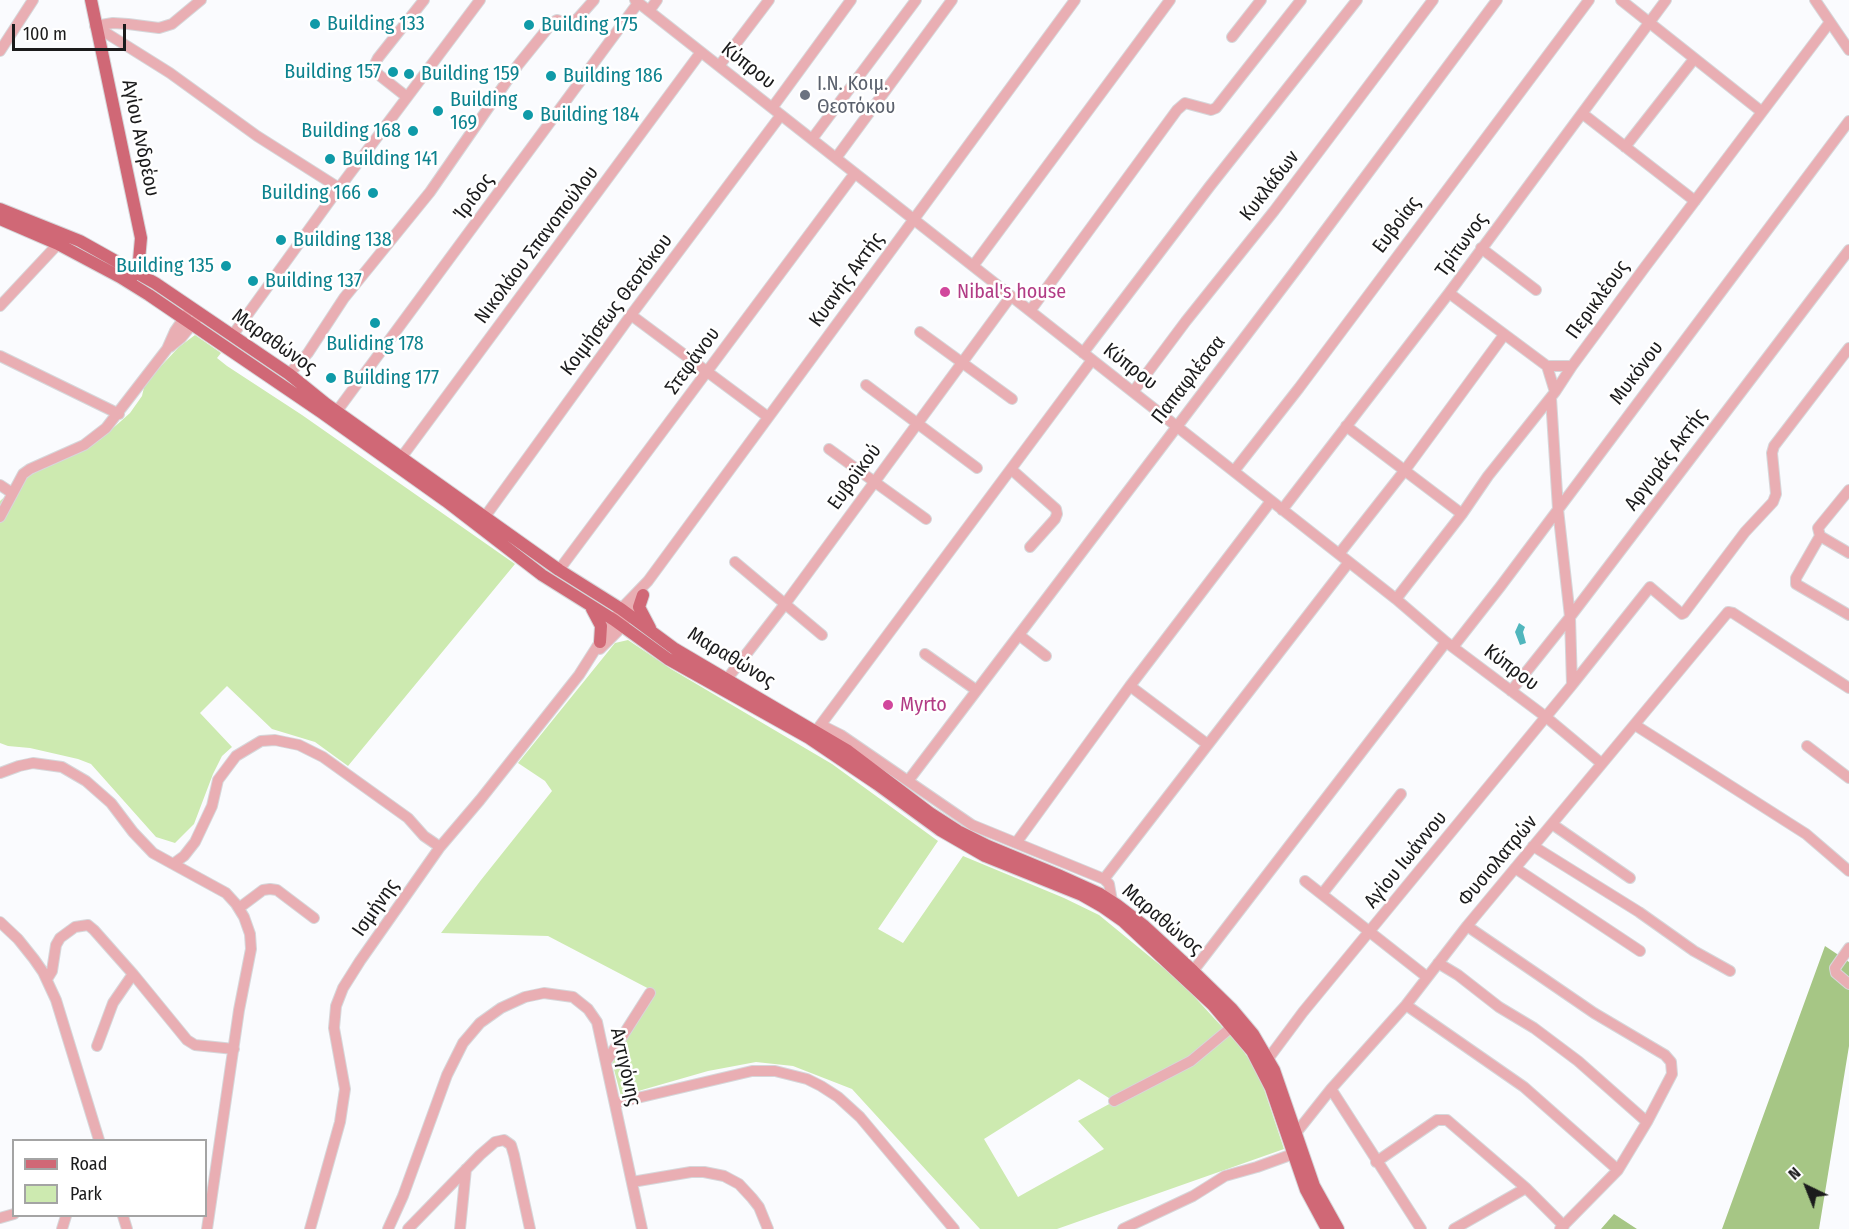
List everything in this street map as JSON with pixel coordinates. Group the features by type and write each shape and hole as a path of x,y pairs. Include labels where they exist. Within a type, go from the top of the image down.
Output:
{"main road":[{"name":"Αγίου Ανδρέου","path":"91,0 141,249 136,271 129,282"},
{"name":"Μαραθώνος","path":"0,209 80,241 155,283 289,374 401,458 560,570 668,658 809,738 954,839 985,856 1056,884 1103,907 1136,933 1233,1026 1256,1057 1272,1088 1306,1190 1327,1229"},
{"name":"Μαραθώνος","path":"0,219 58,244 129,282 321,412 446,501 522,561 590,605 654,634 816,731 848,751 930,813 958,831 1112,901 1143,925 1242,1020 1268,1059 1280,1086 1314,1186 1338,1229"},
{"path":"141,249 150,278 155,283"},
{"path":"643,595 639,608 654,634"},
{"path":"590,605 601,626 600,642"}],"street":[{"path":"0,51 33,0"},
{"path":"95,26 113,23 159,28 172,24 201,0"},
{"path":"407,97 373,68 378,58 424,0"},
{"path":"232,336 339,188 480,0"},
{"path":"289,374 308,353 337,307 362,274 430,192 518,65 552,23 557,21 570,24 594,0"},
{"path":"649,11 657,0"},
{"path":"719,66 769,0"},
{"name":"Κοιμήσεως Θεοτόκου","path":"484,518 776,111 851,0"},
{"path":"812,139 916,0"},
{"path":"836,158 952,0"},
{"name":"Κυανής Ακτής","path":"621,618 1075,0"},
{"path":"973,266 1170,0"},
{"path":"1232,37 1261,0"},
{"path":"1030,311 1177,110 1185,104 1211,110 1216,108 1301,0"},
{"path":"1083,352 1357,0"},
{"name":"Κυκλάδων","path":"1133,392 1186,321 1274,211 1433,0"},
{"name":"Παπαφλέσσα","path":"908,780 1288,281 1497,0"},
{"name":"Ευβοίας","path":"1234,471 1306,379 1588,0"},
{"path":"1621,0 1762,112"},
{"name":"Τρίτωνος","path":"1282,510 1449,292 1666,0"},
{"path":"1815,0 1849,50"},
{"name":"Κύπρου","path":"637,1 1450,644 1546,717 1601,763"},
{"name":"Ίριδος","path":"337,411 637,1"},
{"name":"Περικλέους","path":"1396,599 1462,514 1488,476 1553,395 1572,366 1830,22"},
{"path":"95,26 170,73 257,136 339,188"},
{"name":"Νικολάου Σπανοπούλου","path":"401,458 701,52"},
{"path":"1625,147 1694,59"},
{"path":"1583,114 1695,201"},
{"name":"Μυκόνου","path":"1193,971 1558,509 1849,121"},
{"name":"Στεφάνου","path":"560,570 855,173"},
{"path":"0,306 58,244"},
{"path":"1481,248 1536,290"},
{"name":"Αργυράς Ακτής","path":"1511,691 1570,618 1849,250"},
{"path":"1449,292 1547,366 1572,366"},
{"name":"Ευβοϊκού","path":"727,679 785,604 1011,296"},
{"path":"0,517 18,482 30,469 92,440 119,414 167,349 181,338 195,311"},
{"path":"631,315 768,417"},
{"path":"920,332 1012,399"},
{"path":"1339,554 1405,470 1504,335"},
{"name":"Αγίου Ιωάννου","path":"1268,1059 1303,1012 1650,587 1682,614 1684,613 1745,532 1773,502 1776,494 1772,453 1774,446 1849,348"},
{"path":"0,356 119,414"},
{"path":"816,731 1092,360"},
{"path":"1547,366 1553,395 1558,509 1570,618 1572,685"},
{"path":"866,385 976,468"},
{"path":"1346,426 1462,514"},
{"path":"829,448 873,483 926,519"},
{"path":"1012,470 1056,509 1055,519 1030,547"},
{"path":"0,485 12,493"},
{"path":"1849,490 1818,528 1820,536 1796,578 1796,584 1849,615"},
{"path":"1016,843 1130,686 1271,501"},
{"path":"1820,536 1849,553"},
{"path":"735,562 822,635"},
{"path":"1104,879 1349,562"},
{"name":"Κυανής Ακτής","path":"621,618 643,595 648,581"},
{"name":"Φυσιολατρών","path":"1296,1133 1331,1089 1406,1005 1467,926 1728,612 1733,613 1849,688"},
{"path":"593,655 600,642 621,618"},
{"path":"593,655 621,618"},
{"path":"1019,635 1046,656"},
{"path":"925,654 976,690"},
{"name":"Ισμήνης","path":"310,1229 340,1122 345,1089 334,1028 336,1006 343,988 440,846 487,791 593,655"},
{"path":"1130,686 1208,744"},
{"path":"1635,724 1727,785 1798,828 1849,871"},
{"path":"816,731 825,727 841,735 972,825 1104,879 1109,884 1112,901"},
{"path":"173,864 195,842 212,806 218,780 236,756 261,741 275,740 299,745 323,757 408,818 424,836 440,846"},
{"path":"1808,746 1849,778"},
{"path":"0,773 33,763 62,767 86,781 111,803 133,832 153,853 226,893 239,908 250,934 251,949 207,1229"},
{"path":"1322,894 1401,794"},
{"path":"1552,824 1630,878"},
{"path":"1533,846 1639,912 1694,951 1730,971"},
{"path":"1515,868 1640,951"},
{"path":"1305,881 1427,977"},
{"path":"239,908 263,890 270,889 277,890 314,918"},
{"path":"0,922 34,959 57,1000 99,1139"},
{"path":"47,980 52,972 56,945 60,938 69,930 81,925 88,926 133,974 187,1040 195,1045 234,1049"},
{"path":"1376,1162 1442,1119 1447,1120 1526,1188 1562,1227 1618,1170 1672,1074 1672,1066 1665,1055 1594,1013 1467,926"},
{"path":"1849,948 1835,968 1836,973 1849,984"},
{"path":"1438,963 1458,975 1498,1007 1534,1028 1578,1061 1647,1122"},
{"path":"97,1046 113,1003 133,974"},
{"name":"Αντιγόνης","path":"388,1229 403,1196 456,1055 468,1036 488,1017 506,1005 530,995 551,993 573,997 588,1009 595,1019 616,1103 642,1229"},
{"path":"606,1062 650,993"},
{"path":"1406,1005 1524,1087 1618,1170"},
{"path":"1114,1101 1183,1066 1233,1026"},
{"path":"616,1103 752,1071 775,1071 807,1079 838,1097 860,1117 954,1229"},
{"path":"1331,1089 1421,1229"},
{"path":"408,1229 466,1169 495,1143 504,1140 511,1145 514,1155 530,1229"},
{"path":"1122,1229 1193,1196 1225,1176 1293,1154"},
{"path":"460,1229 466,1169"},
{"path":"632,1182 691,1172 724,1176 739,1184 752,1198 759,1207 768,1229"},
{"path":"1454,1229 1526,1188"}],"green space":[{"path":"195,335 221,353 217,358 227,366 302,415 515,564 348,766 315,742 272,729 227,686 200,713 232,747 222,756 213,774 194,824 175,843 156,837 91,764 78,759 0,743 0,501 33,471 101,439 130,413 142,396 145,383 179,347"},
{"path":"628,640 671,669 832,764 938,841 878,929 903,943 963,856 1099,915 1166,970 1224,1029 1223,1033 1190,1060 1112,1100 1079,1079 984,1139 1018,1197 1104,1149 1078,1121 1176,1073 1230,1032 1251,1062 1263,1086 1284,1149 1057,1229 980,1229 852,1089 793,1066 756,1062 708,1071 621,1096 612,1062 655,992 548,936 441,933 552,791 545,781 518,763 615,643"},
{"path":"1825,946 1849,962 1849,1046 1819,1229 1722,1229"},
{"path":"1614,1214 1637,1229 1601,1229"}],"water":[{"path":"1519,623 1525,627 1523,632 1526,643 1520,645 1515,632"}],"place":[{"name":"Building 133","path":"315,24"},
{"name":"Building 175","path":"529,25"},
{"name":"Building 157","path":"393,72"},
{"name":"Building 159","path":"409,74"},
{"name":"Building 186","path":"551,76"},
{"name":"Ι.Ν. Κοιμ. Θεοτόκου","path":"805,95"},
{"name":"Building 169","path":"438,111"},
{"name":"Building 184","path":"528,115"},
{"name":"Building 168","path":"413,131"},
{"name":"Building 141","path":"330,159"},
{"name":"Building 166","path":"373,193"},
{"name":"Building 138","path":"281,240"},
{"name":"Building 135","path":"226,266"},
{"name":"Building 137","path":"253,281"},
{"name":"Nibal's house","path":"945,292"},
{"name":"Buliding 178","path":"375,323"},
{"name":"Building 177","path":"331,378"},
{"name":"Myrto","path":"888,705"}]}
